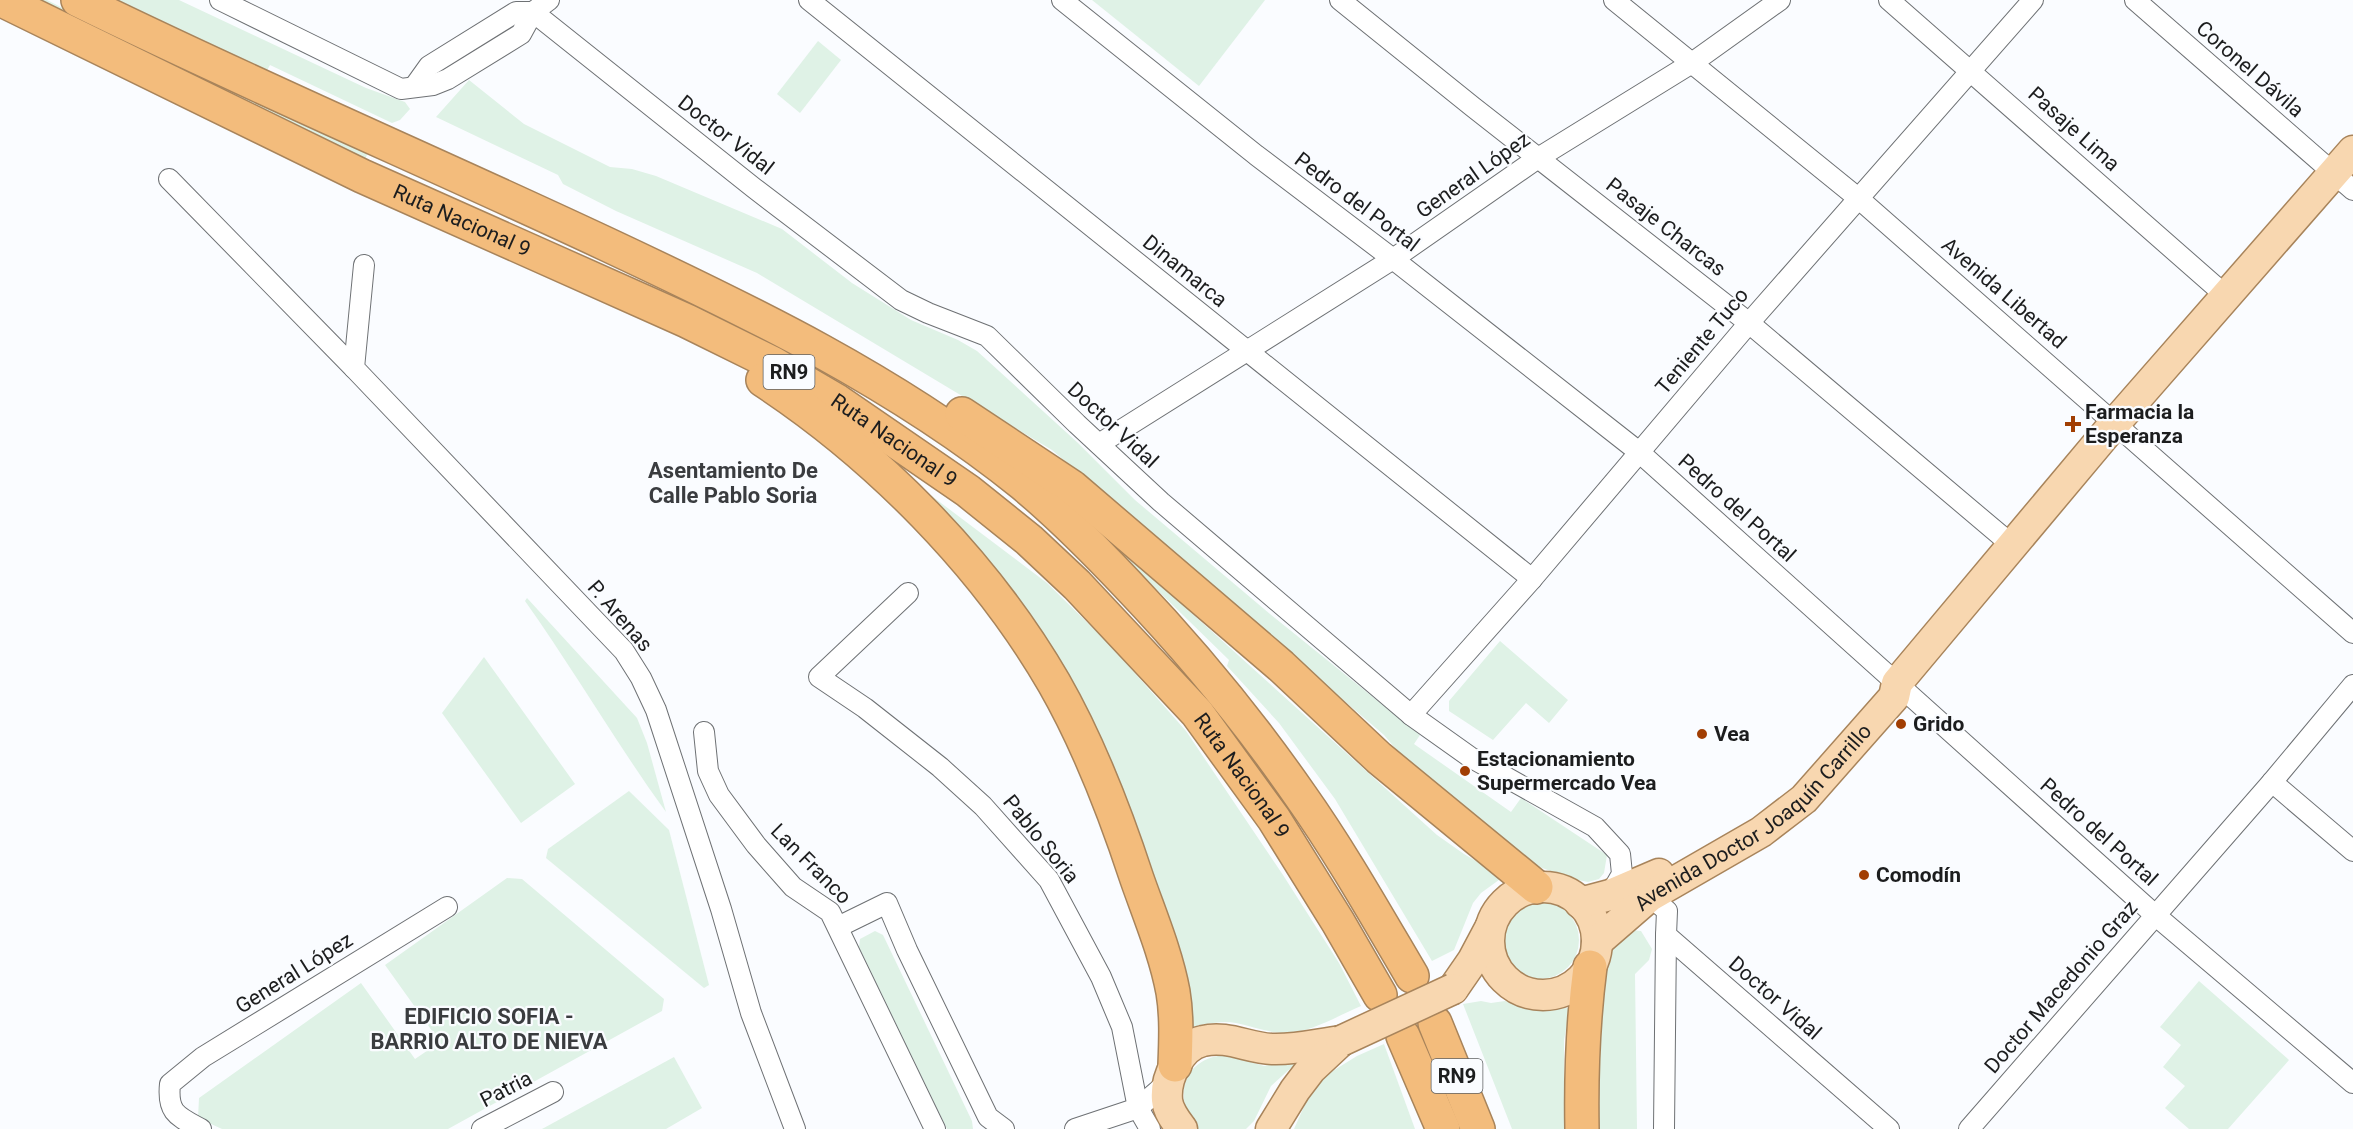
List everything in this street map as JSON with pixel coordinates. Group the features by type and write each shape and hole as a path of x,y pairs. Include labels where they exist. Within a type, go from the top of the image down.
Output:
{"highway":[{"name":"Ruta Nacional 9","path":"2,0 363,176 687,321 772,363 837,400 968,490 1029,540 1077,585 1197,713 1274,819 1380,995"},
{"name":"Ruta Nacional 9","path":"78,0 185,52 712,293 844,363 913,407 1021,483 1067,522 1184,644 1261,741 1314,816 1368,900 1412,976"},
{"path":"605,284 765,381 816,417 916,506 994,595 1053,682 1063,701 1100,778 1128,850 1173,993 1176,1020 1172,1073"},
{"path":"712,293 795,322 892,371 992,433 1072,487 1281,666 1380,758 1536,887"},
{"path":"1582,1129 1581,1074 1585,1006 1594,955"},
{"name":"RN9","path":"1435,1023 1478,1129"},
{"name":"RN9","path":"1403,1036 1443,1129"}],"main road":[{"name":"Avenida Doctor Joaquín Carrillo","path":"1580,903 1610,895 1648,880 1752,821 1788,794 1883,689 1897,683 2225,295 2343,182 2353,151"},
{"name":"Avenida Doctor Joaquín Carrillo","path":"1594,955 1650,896 1761,832 1804,799 1894,697 1897,683"},
{"path":"1453,989 1473,960 1496,913 1507,900 1521,891 1536,887 1552,888 1568,893 1590,914 1595,928 1594,955 1581,979 1570,988 1556,994 1541,995 1526,992 1512,986 1500,975 1492,960 1488,944 1490,928"},
{"path":"1182,1129 1167,1102 1172,1073 1189,1048 1201,1041 1217,1039 1278,1049 1341,1041 1453,989 1512,986"},
{"path":"1271,1129 1311,1069 1341,1041"}],"street":[{"path":"220,0 401,89 433,86 460,73 521,34 533,12 549,0"},
{"name":"Dinamarca","path":"809,0 1532,579"},
{"name":"Pedro del Portal","path":"1062,0 1256,155 1639,452 2155,915 2353,1083"},
{"name":"Pasaje Charcas","path":"1340,0 1749,322 2012,545"},
{"name":"Avenida Libertad","path":"1614,0 1858,198 2353,633"},
{"name":"General López","path":"1100,444 1393,259 1538,158 1692,63 1780,0"},
{"name":"Pasaje Lima","path":"1889,0 1972,70 2225,295"},
{"name":"Teniente Tuco","path":"1411,715 1532,579 1749,322 2033,0"},
{"name":"Coronel Dávila","path":"2136,0 2343,182"},
{"name":"Doctor Vidal","path":"533,12 754,188 901,300 987,336 1025,375 1211,546 1411,715 1470,757 1595,827 1620,854 1622,874 1610,895"},
{"name":"P. Arenas","path":"169,179 354,368 624,651 641,678 656,710 751,1013 795,1129"},
{"path":"354,368 364,265"},
{"name":"Pablo Soria","path":"908,593 819,676 865,708 940,767 983,806 1049,880 1101,977 1122,1027 1137,1108 1150,1129"},
{"name":"Doctor Macedonio Graz","path":"1969,1129 2272,782 2353,685"},
{"name":"Lan Franco","path":"704,732 708,771 719,795 756,845 793,887 830,912 935,1129"},
{"path":"2272,782 2353,851"},
{"path":"1650,896 1667,911 1664,1129"},
{"path":"838,927 887,903 907,950 988,1117 1004,1129"},
{"name":"General López","path":"201,1129 175,1115 168,1099 170,1084 203,1057 447,906"},
{"name":"Doctor Vidal","path":"1665,934 1889,1129"},
{"path":"1075,1129 1137,1108 1172,1073"},
{"name":"Patria","path":"482,1129 553,1092"},
{"path":"1137,1108 1156,1123 1169,1129"}],"green space":[{"path":"26,0 47,0 158,56 368,152 365,160"},
{"path":"107,0 179,0 366,88 405,102 410,109 400,120 392,123 270,65 264,76"},
{"path":"1092,0 1265,0 1199,86"},
{"path":"818,41 841,60 800,113 777,94"},
{"path":"469,80 524,124 610,167 632,169 656,176 782,229 852,283 911,320 958,340 977,351 1078,443 1135,500 1270,614 1420,735 1414,744 1511,812 1521,798 1607,855 1604,873 1599,879 1588,882 1531,864 1407,762 1384,735 1052,450 757,273 616,211 563,184 558,175 436,117"},
{"path":"896,469 1047,583 1110,645 1186,731 1339,963 1361,1006 1313,1028 1292,1033 1264,1030 1230,1022 1210,1023 1185,1029 1111,780"},
{"path":"1083,519 1106,536 1437,835 1503,877 1481,893 1473,903 1454,950 1432,961 1335,799 1279,723 1227,666 1229,660 1148,581 1094,534"},
{"path":"527,598 637,718 647,743 666,812 525,601"},
{"path":"1500,641 1568,700 1549,723 1526,703 1493,740 1449,711 1449,701"},
{"path":"484,657 575,784 521,823 442,713"},
{"path":"629,791 669,830 709,985 704,988 546,858 548,849"},
{"path":"507,878 522,879 664,999 662,1011 448,1129 222,1129 198,1118 199,1098 361,983 415,1059 440,1042 385,965"},
{"path":"1540,901 1555,904 1568,912 1576,925 1579,940 1576,955 1568,968 1555,976 1540,979 1525,976 1512,968 1504,955 1501,940 1504,925 1512,912 1525,904"},
{"path":"1632,930 1641,931 1652,949 1649,960 1635,974 1637,1129 1600,1129 1593,1073 1600,976 1612,945"},
{"path":"875,931 883,935 972,1121 973,1129 947,1129 859,947 860,939"},
{"path":"2199,981 2289,1060 2228,1129 2189,1129 2165,1108 2185,1086 2163,1067 2181,1045 2160,1027"},
{"path":"1481,1001 1491,1003 1505,1001 1537,1009 1570,1008 1564,1040 1564,1129 1512,1129 1463,1004"},
{"path":"1384,1044 1415,1129 1294,1129 1315,1082 1357,1056"},
{"path":"1227,1055 1264,1066 1303,1057 1271,1086 1254,1121 1246,1129 1195,1129 1185,1104 1186,1080 1200,1063 1212,1057"},
{"path":"674,1057 702,1108 666,1129 542,1129"}],"place":[{"name":"Farmacia la Esperanza","path":"2073,424"},
{"name":"Grido","path":"1901,724"},
{"name":"Vea","path":"1702,734"},
{"name":"Estacionamiento Supermercado Vea","path":"1465,771"},
{"name":"Comodín","path":"1864,875"}],"district":[{"name":"Asentamiento De Calle Pablo Soria","path":"733,482"},
{"name":"EDIFICIO SOFIA - BARRIO ALTO DE NIEVA","path":"489,1028"}]}
